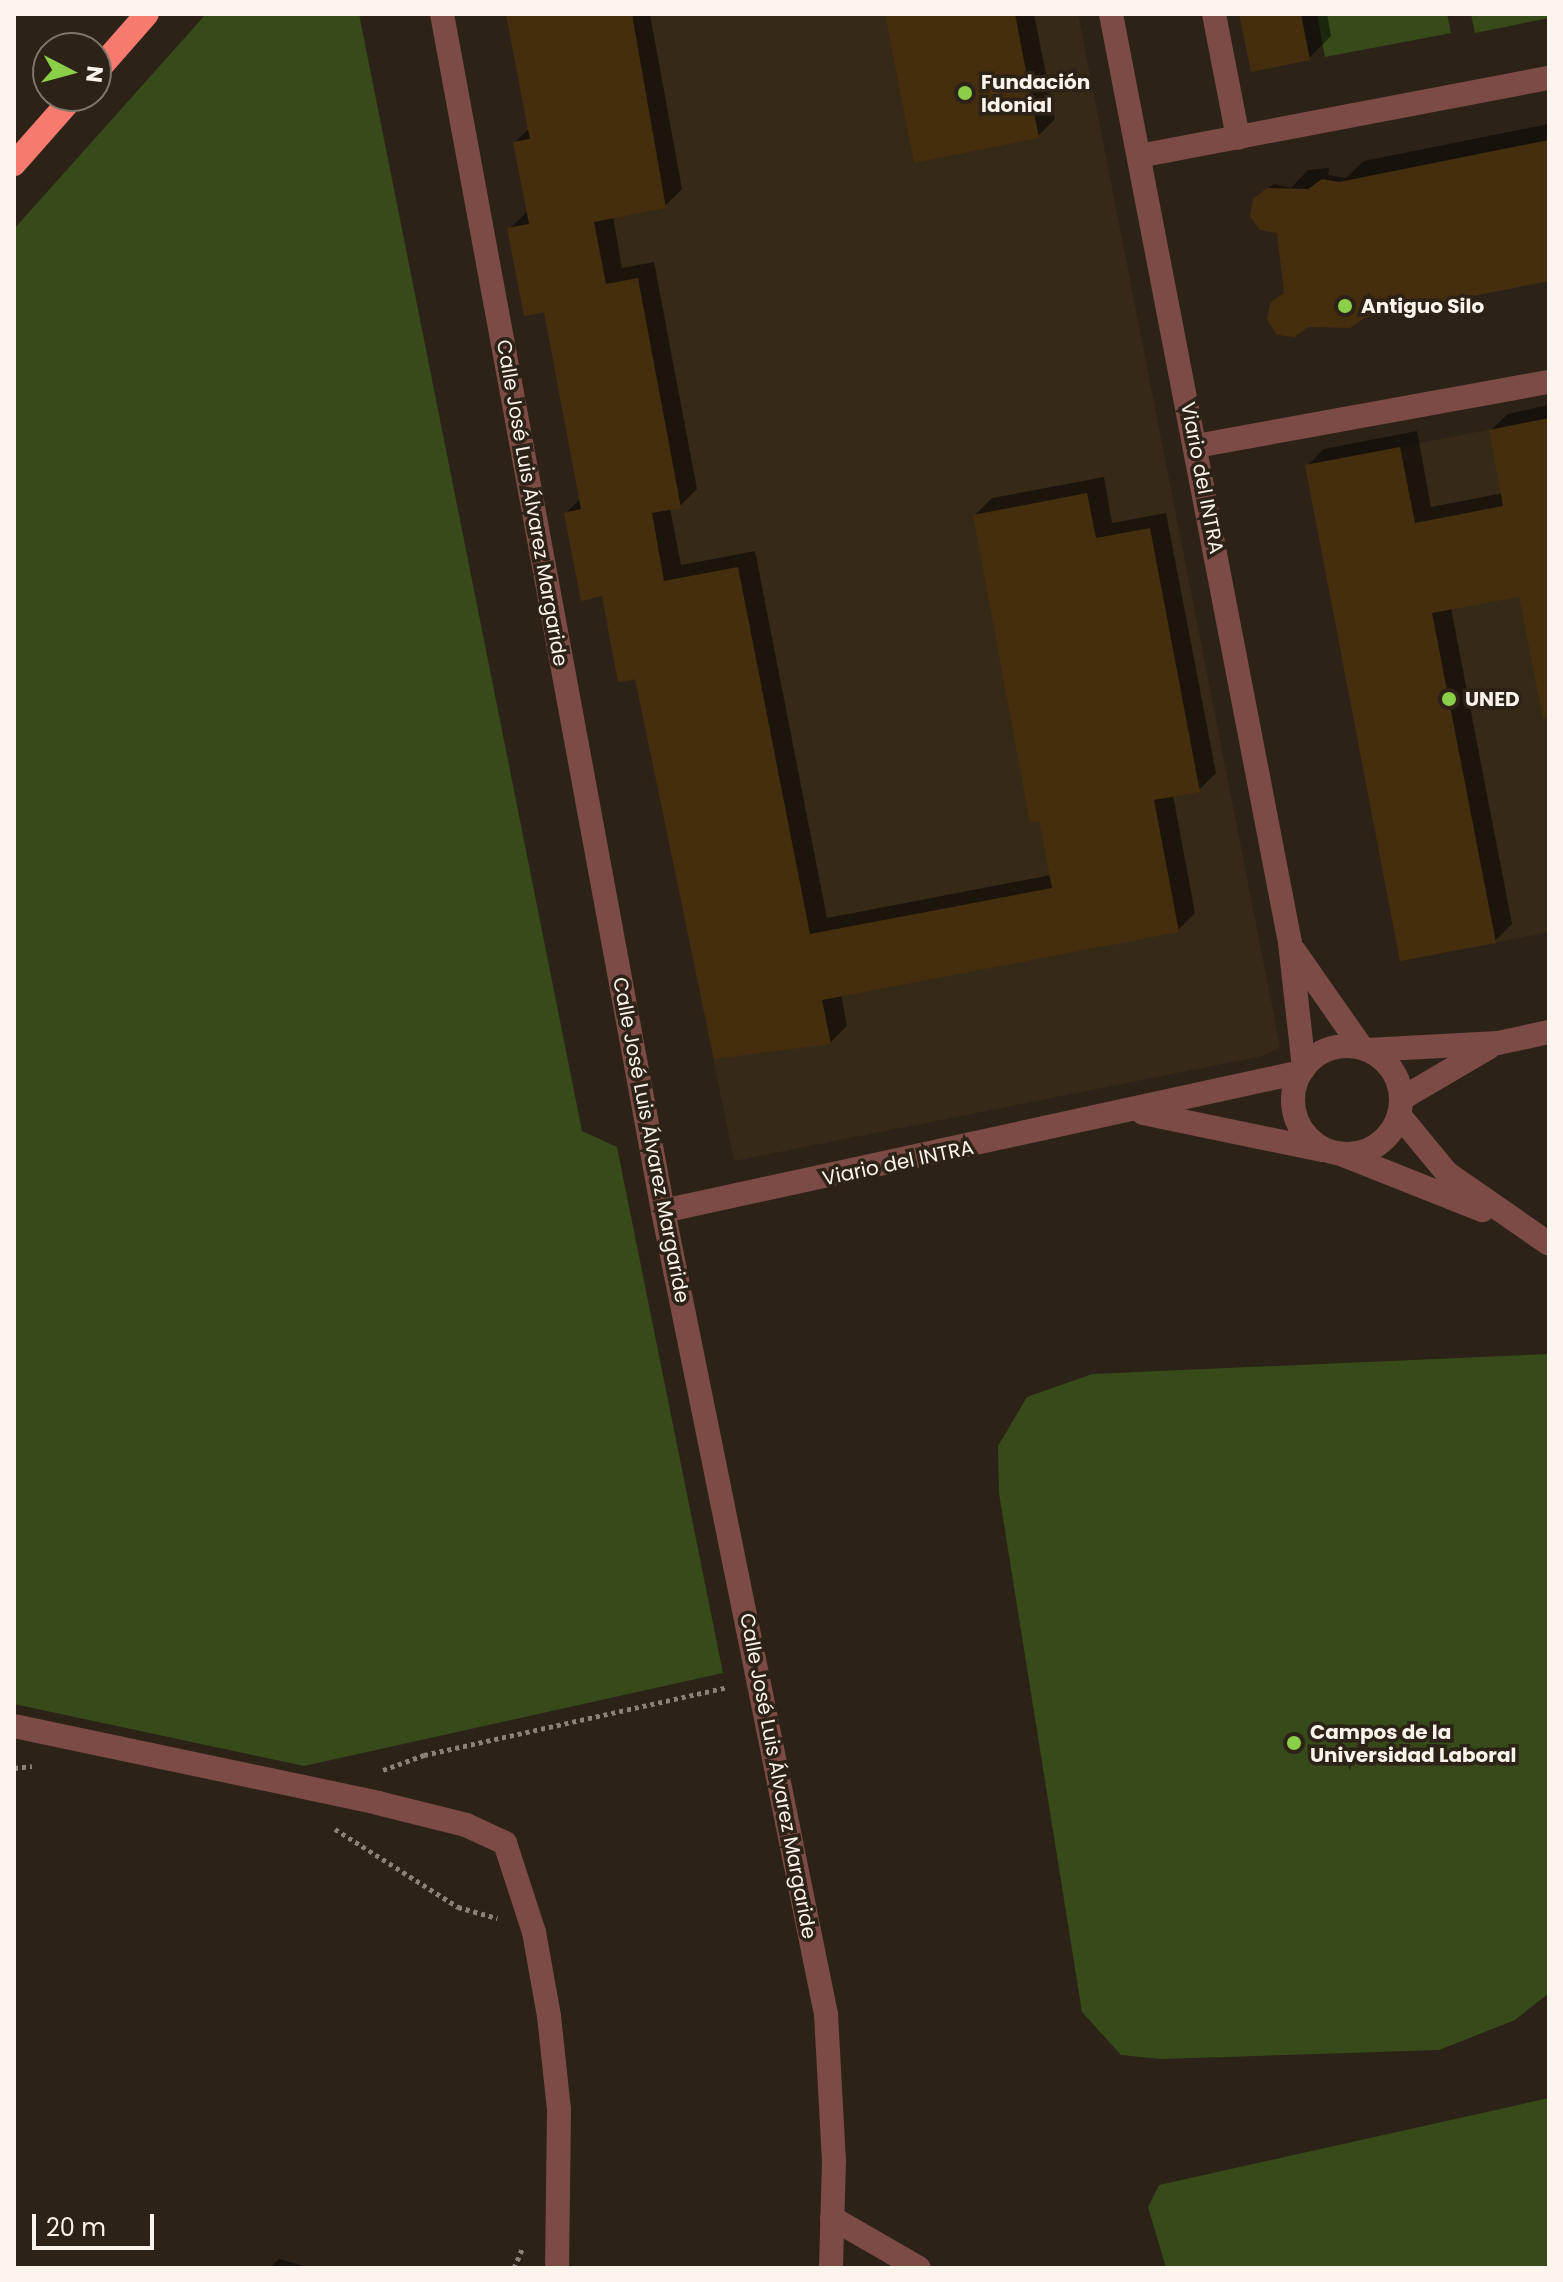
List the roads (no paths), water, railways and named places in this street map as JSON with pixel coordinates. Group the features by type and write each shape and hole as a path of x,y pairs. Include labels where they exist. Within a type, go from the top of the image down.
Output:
{"highway":[{"path":"112,54 147,14"},
{"path":"14,164 60,112"}],"street":[{"name":"Calle José Luis Álvarez Margaride","path":"442,14 663,1211 826,2014 831,2268"},
{"name":"Viario del INTRA","path":"663,1211 1132,1112 1302,1070 1290,943 1111,14"},
{"path":"1214,14 1238,138"},
{"path":"1139,156 1549,78"},
{"path":"1196,446 1549,382"},
{"path":"1290,943 1325,1002 1364,1049 1392,1069 1400,1107 1447,1173 1510,1220 1549,1244"},
{"path":"1510,1220 1317,1145 1297,1120 1294,1087 1302,1070 1330,1049 1498,1043 1549,1032"},
{"path":"1132,1112 1335,1152 1368,1150 1392,1130 1400,1107 1450,1066 1498,1043"},
{"path":"14,1726 466,1825 505,1843 527,1907 549,2016 558,2099 557,2268"},
{"path":"832,2218 919,2268"}],"place":[{"name":"Fundación Idonial","path":"965,93"},
{"name":"Antiguo Silo","path":"1345,306"},
{"name":"UNED","path":"1449,699"},
{"name":"Campos de la Universidad Laboral","path":"1294,1743"}]}
